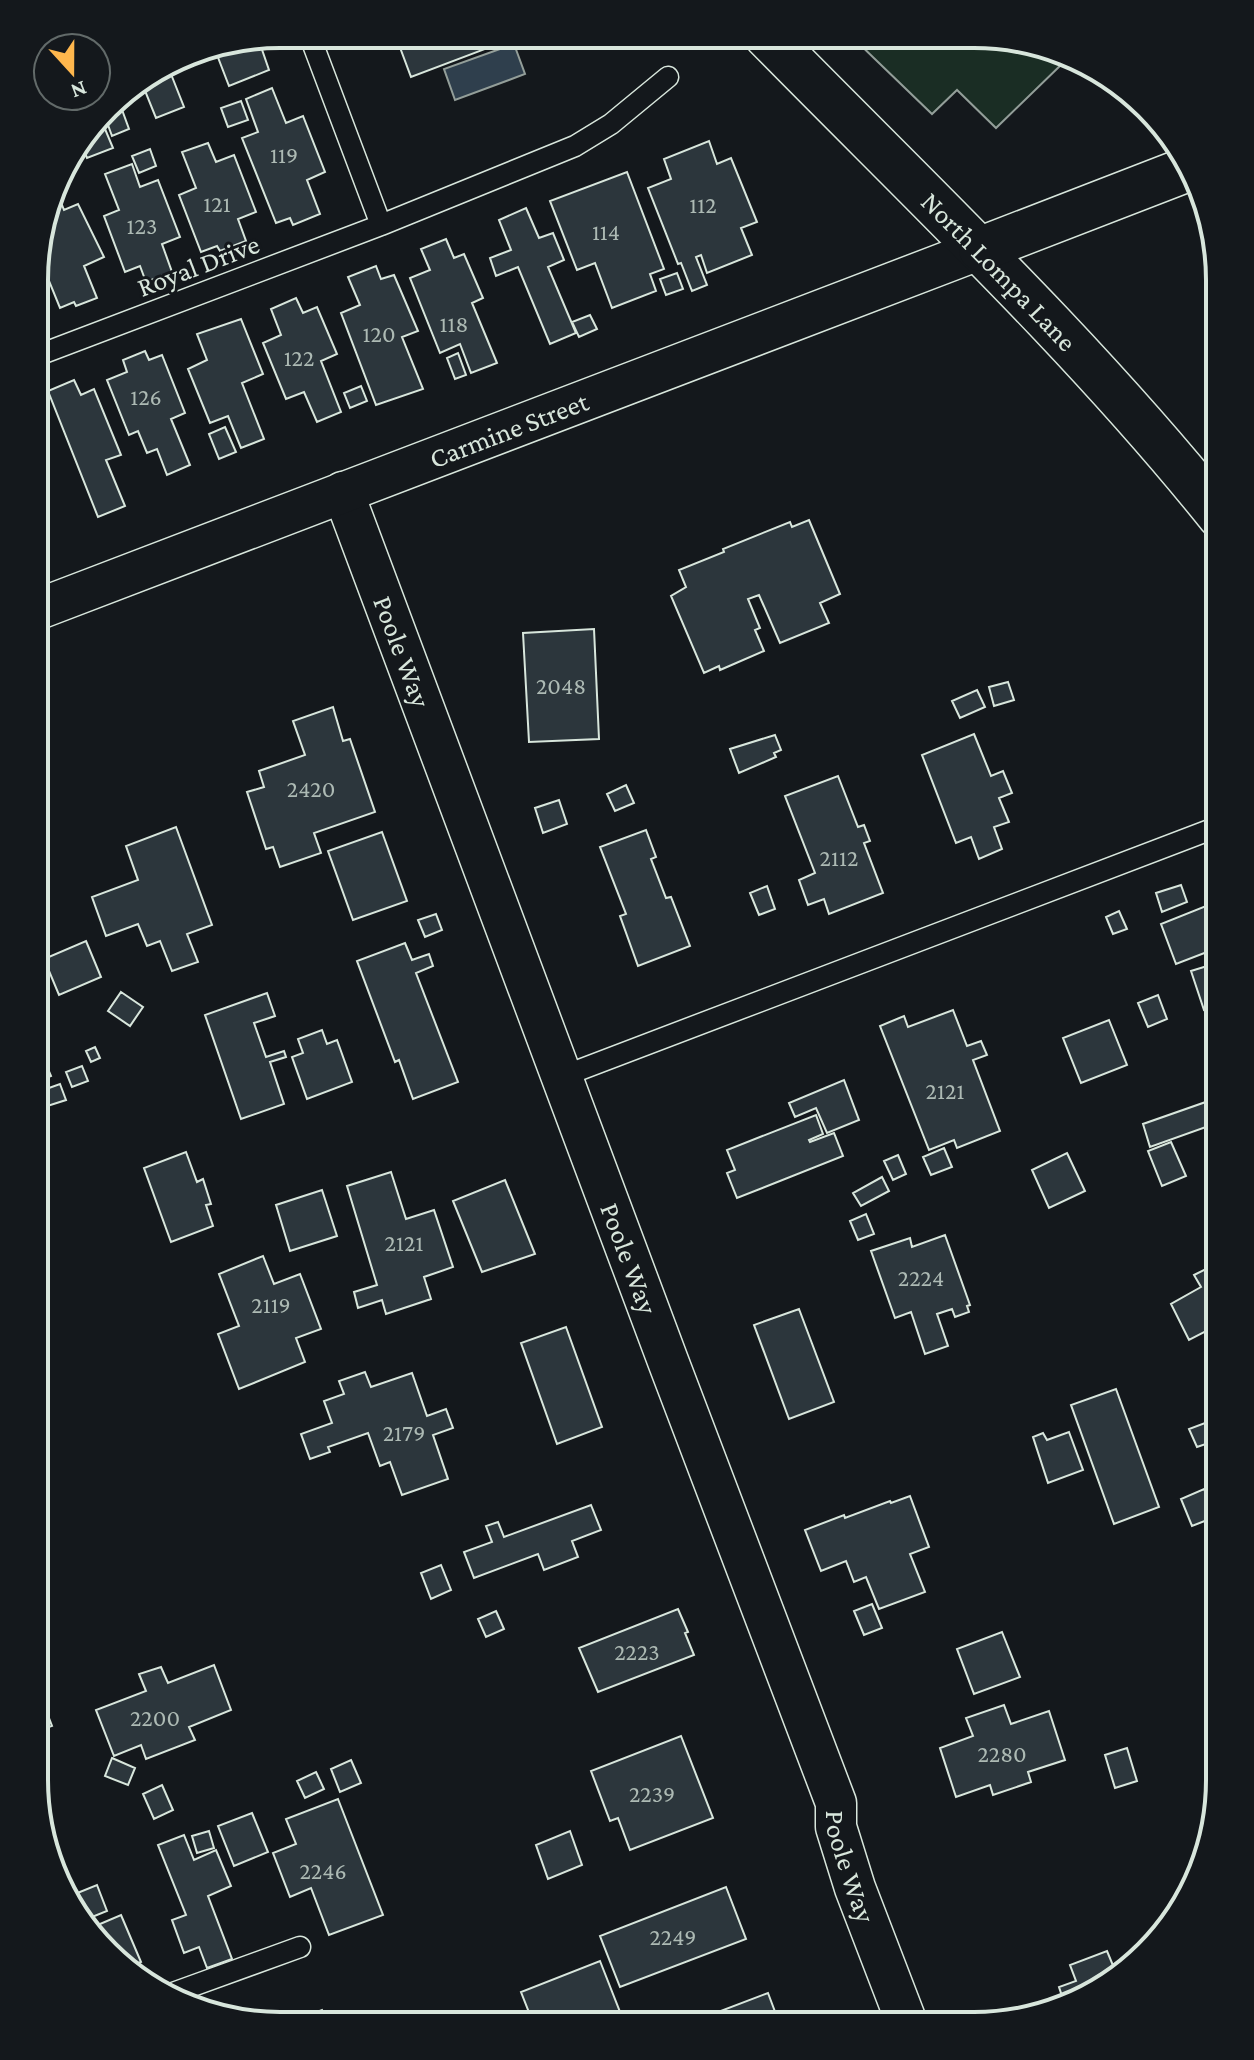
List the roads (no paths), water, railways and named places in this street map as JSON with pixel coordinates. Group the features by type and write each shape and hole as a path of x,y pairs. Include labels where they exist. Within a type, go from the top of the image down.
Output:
{"street":[{"name":"North Lompa Lane","path":"779,48 981,249 1162,446 1206,499"},
{"path":"981,249 1179,172"},
{"name":"Carmine Street","path":"48,605 981,249"},
{"name":"Poole Way","path":"343,492 836,1803 836,1827 855,1888 903,2012"}],"lane":[{"path":"314,48 381,225"},
{"name":"Royal Drive","path":"48,351 381,225 575,146 611,124 668,77"},
{"path":"561,1077 1206,831"},
{"path":"182,1990 300,1947"}],"water":[{"path":"503,48 515,48 525,74 455,100 444,69"}]}
